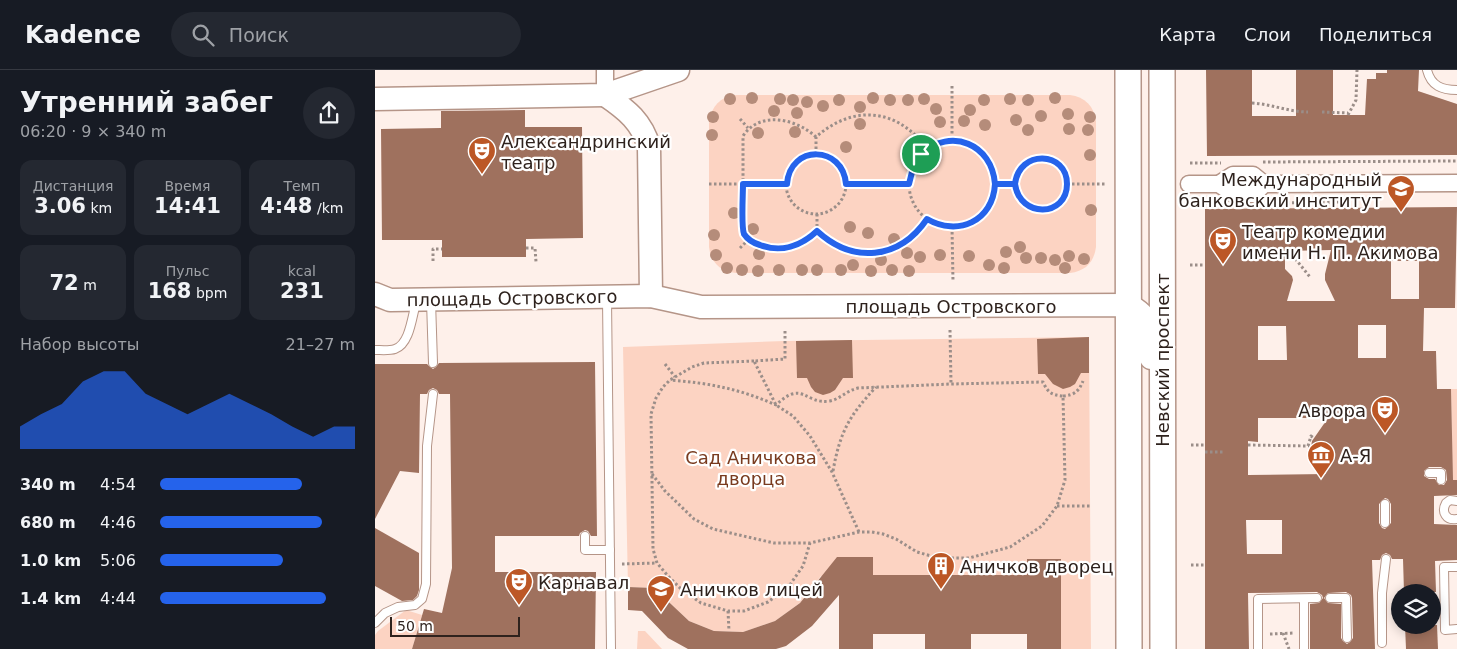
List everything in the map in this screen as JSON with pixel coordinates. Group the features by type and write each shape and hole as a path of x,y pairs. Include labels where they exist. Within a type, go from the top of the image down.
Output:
{"main road":[{"name":"Невский проспект","path":"1128,70 1129,649"},
{"name":"Невский проспект","path":"1162,70 1163,649"}],"street":[{"path":"605,70 605,95"},
{"path":"375,99 605,95 678,70"},
{"path":"605,95 635,119 645,133 649,148 651,296"},
{"path":"1189,184 1219,184 1234,194 1254,194 1264,184 1457,183"},
{"name":"площадь Островского","path":"375,294 390,300 651,296 701,306 1128,305"},
{"path":"1128,305 1139,310 1146,318 1150,328 1151,384 1162,417"}],"lane":[{"path":"1427,70 1432,81 1438,87 1446,90 1457,90"},
{"path":"607,297 611,649"},
{"path":"375,350 394,350 402,345 424,300"},
{"path":"424,300 433,364"},
{"path":"375,622 385,613 398,607 415,605 422,599 426,584 427,446 433,394"},
{"path":"1429,474 1441,474 1441,480"},
{"path":"1456,521 1446,516 1444,500 1457,501"},
{"path":"1385,504 1385,524"},
{"path":"585,536 585,550 611,550"},
{"path":"1382,643 1382,593 1386,559"},
{"path":"1456,565 1444,567 1445,630 1457,629"},
{"path":"1304,598 1304,649"},
{"path":"1258,649 1257,599 1317,598"},
{"path":"1330,598 1346,598 1347,638"}],"path":[{"path":"1322,112 1348,114 1356,100 1357,70"},
{"path":"952,86 952,141"},
{"path":"1252,104 1261,104 1294,112 1308,112"},
{"path":"816,137 839,121 853,116 882,116 908,128 927,149"},
{"path":"740,119 748,128"},
{"path":"816,137 799,125 779,120 758,123 748,128 743,136 743,233 749,240 768,248 789,247 809,238 817,231"},
{"path":"816,137 816,154"},
{"path":"952,141 969,144 983,154 992,168 995,184 992,200 983,214 969,224 952,227 935,223 921,214 912,200 909,184 916,161 927,149 952,141"},
{"path":"816,154 829,157 840,165 846,177 843,197 840,203 830,211 817,214 803,211 793,203 789,197 787,184 787,177 793,165 803,157 816,154"},
{"path":"1041,158 1048,159 1060,166 1066,177 1067,191 1059,202 1048,209 1041,210 1028,206 1023,202 1019,197 1015,184 1016,177 1023,166 1035,159 1041,158"},
{"path":"1260,162 1457,161"},
{"path":"1190,163 1226,163"},
{"path":"709,184 787,184"},
{"path":"846,184 909,184"},
{"path":"995,184 1015,184"},
{"path":"1067,184 1105,184"},
{"path":"1262,203 1348,202"},
{"path":"1189,204 1225,203"},
{"path":"1288,203 1288,208"},
{"path":"817,214 817,231 827,240 839,248 853,252 875,253 896,247 908,240 927,219"},
{"path":"952,227 953,282"},
{"path":"740,248 749,240"},
{"path":"526,248 535,248 536,262"},
{"path":"433,261 433,249 442,249"},
{"path":"1289,251 1310,277"},
{"path":"1190,265 1205,265"},
{"path":"950,330 951,384"},
{"path":"785,331 785,359 704,363 692,367 675,377 656,398 651,414 653,549 657,563 680,588 701,603 728,610 744,611 768,602 789,586 803,566 810,544"},
{"path":"754,361 776,405"},
{"path":"665,364 675,377"},
{"path":"671,380 702,382 743,392 776,405 793,416 810,436 832,472 859,532"},
{"path":"776,405 789,395 796,393 823,402 838,399 848,390 853,389 951,384 1043,382 1047,390 1054,395 1071,396 1079,390 1083,381"},
{"path":"832,472 836,453 849,419 877,387"},
{"path":"652,474 677,504 694,519 713,529 774,544 810,544 859,532 883,534 896,539 917,552 938,558 969,558 1010,548 1042,526 1057,506 1065,480 1063,396"},
{"path":"1248,445 1308,446 1311,436 1314,438"},
{"path":"1191,445 1205,445"},
{"path":"1205,452 1224,452"},
{"path":"1057,506 1090,506"},
{"path":"949,558 950,575"},
{"path":"622,564 657,563"},
{"path":"1191,565 1205,565"},
{"path":"728,610 729,631"},
{"path":"1277,634 1289,633"},
{"path":"1283,634 1289,649"}],"green space":[{"path":"735,95 1070,95 1080,98 1091,107 1096,121 1096,247 1093,257 1085,268 1070,273 736,273 725,270 714,262 709,247 709,121 717,103"},
{"name":"Сад Аничкова дворца","path":"1089,337 1091,649 1061,649 1060,559 1027,559 1027,575 873,575 873,557 839,557 839,576 821,576 800,603 775,621 743,632 714,631 689,621 654,588 628,587 623,347 785,341"},
{"path":"1451,389 1457,389 1457,480 1452,480"},
{"path":"406,610 422,615 412,649 375,649 375,635 378,631"},
{"path":"638,631 645,631 662,649 637,649"}],"building":[{"path":"1206,70 1252,70 1252,116 1296,116 1296,70 1333,70 1333,115 1365,115 1367,79 1376,79 1376,73 1387,73 1387,70 1419,70 1418,91 1457,104 1457,155 1207,156"},
{"name":"Александринский театр","path":"525,110 525,127 582,127 583,238 526,239 526,257 442,257 442,240 382,240 381,129 441,128 441,111"},
{"path":"1457,207 1455,308 1424,308 1423,351 1436,351 1437,389 1451,389 1453,480 1457,480 1457,495 1434,496 1434,524 1457,525 1457,560 1435,561 1436,584 1404,584 1403,559 1392,559 1386,553 1382,555 1380,560 1372,560 1375,649 1310,649 1310,604 1319,603 1323,598 1317,592 1248,593 1249,649 1205,649 1205,209","holes":["1331,250 1325,280 1335,301 1287,301 1293,280 1292,276 1285,269 1285,251","1391,261 1419,261 1419,299 1391,299","1358,325 1386,325 1386,358 1358,358","1258,326 1286,326 1287,360 1258,360","1258,418 1328,418 1312,441 1311,447 1312,453 1326,474 1248,475 1248,441 1258,442","1429,467 1441,467 1446,470 1447,480 1444,485 1439,485 1435,479 1429,479 1424,476 1424,471","1385,498 1391,504 1391,523 1385,529 1379,523 1379,504","1246,520 1282,520 1282,554 1247,554","1346,592 1351,595 1353,638 1347,644 1341,638 1341,604 1328,603 1324,598 1328,593"]},
{"path":"1089,337 1089,373 1081,373 1075,384 1063,389 1053,384 1045,374 1038,374 1037,339"},
{"path":"852,340 853,378 843,378 835,390 823,395 815,392 807,378 797,378 796,341"},
{"path":"595,362 597,536 591,536 585,530 579,536 495,536 495,572 596,572 595,649 412,649 424,609 442,613 452,568 450,394 439,394 433,388 427,394 420,394 419,473 400,471 375,519 375,364 427,364 433,369 439,363"},
{"path":"375,528 419,553 419,590 413,600 402,601 375,586"},
{"name":"Аничков дворец","path":"837,557 873,557 873,575 1027,575 1027,559 1061,559 1061,649 1027,649 1027,634 971,634 971,649 925,649 925,634 873,634 873,649 839,649 839,595 812,626 786,646 776,649 688,649 668,638 642,611 628,610 628,587 654,588 689,621 714,631 743,632 775,621 800,603"},
{"path":"1405,634 1437,634 1438,649 1406,649"}],"place":[{"name":"Александринский театр","path":"482,175"},
{"name":"Международный банковский институт","path":"1401,213"},
{"name":"Театр комедии имени Н. П. Акимова","path":"1223,265"},
{"name":"Аврора","path":"1385,434"},
{"name":"А-Я","path":"1321,479"},
{"name":"Аничков дворец","path":"941,590"},
{"name":"Карнавал","path":"519,606"},
{"name":"Аничков лицей","path":"661,613"}],"route":[{"path":"921,154 913,168 909,184 846,184 846,177 840,165 829,157 816,154 803,157 793,165 787,177 787,184 743,184 743,233 749,240 758,245 768,248 779,248 799,244 817,231 839,248 867,254 882,252 896,247 908,240 927,219 943,226 952,227 969,224 976,220 988,208 995,192 995,184 1015,184 1019,171 1028,161 1041,158 1054,161 1064,171 1067,191 1064,197 1054,206 1048,209 1035,209 1023,202 1016,191 1015,184 995,184 995,176 988,160 969,144 952,141 943,142 927,149 921,154"}]}
